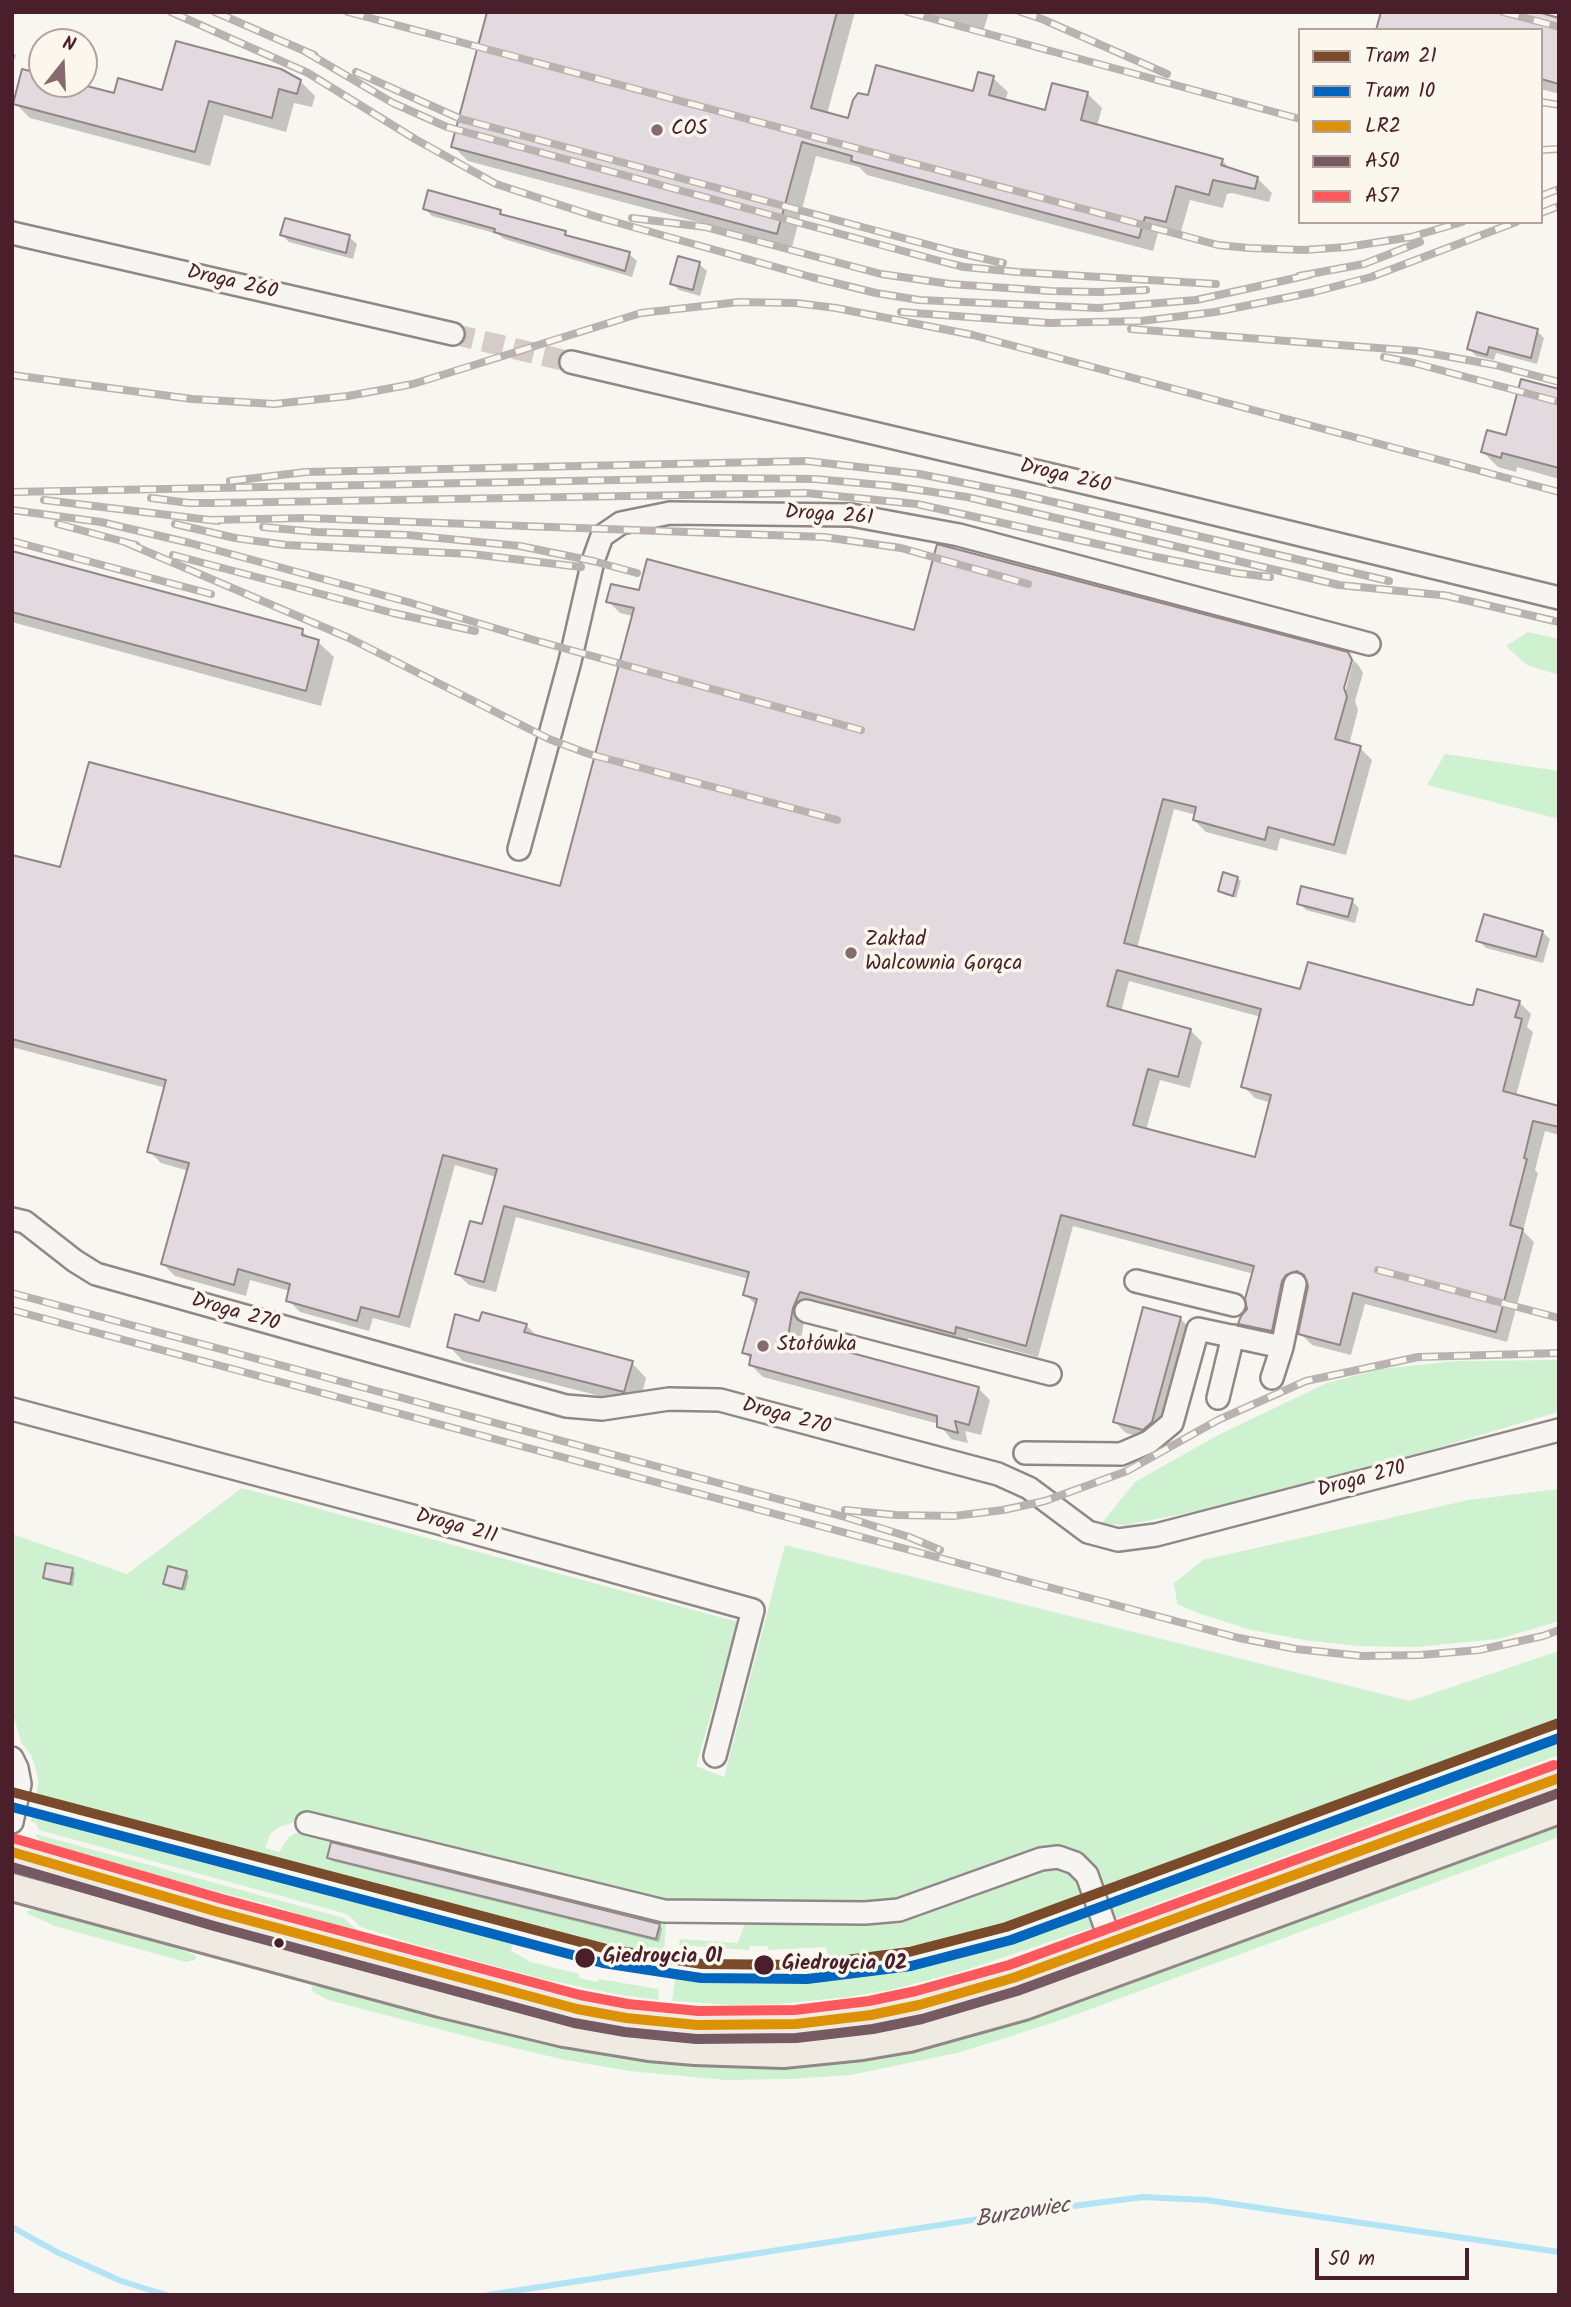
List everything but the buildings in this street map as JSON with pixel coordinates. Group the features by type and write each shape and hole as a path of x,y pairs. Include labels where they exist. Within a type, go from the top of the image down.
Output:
{"main road":[{"path":"12,1852 218,1912 530,1997 626,2018 673,2023 724,2026 796,2024 870,2015 965,1993 1111,1943 1559,1778"},
{"path":"12,1887 451,2006 564,2033 661,2048 783,2054 862,2046 942,2030 1000,2013 1122,1971 1559,1810"}],"lane":[{"name":"Droga 260","path":"12,233 453,334"},
{"name":"Droga 260","path":"571,362 1137,495 1559,598"},
{"name":"Droga 261","path":"519,849 573,651 593,561 602,536 621,523 670,513 851,515 959,535 1369,645"},
{"name":"Droga 270","path":"12,1219 25,1222 96,1274 566,1406 602,1409 669,1399 720,1400 998,1474 1029,1488 1088,1532 1118,1540 1156,1535 1559,1430"},
{"path":"1136,1281 1234,1305"},
{"path":"1272,1378 1282,1347 1295,1284"},
{"path":"806,1311 1050,1374"},
{"path":"1025,1453 1121,1454 1149,1442 1172,1423 1198,1329 1282,1347"},
{"path":"1219,1398 1233,1336"},
{"name":"Droga 211","path":"12,1409 753,1610 715,1756"},
{"path":"12,1758 18,1768 20,1784 12,1822"},
{"path":"307,1823 664,1911 865,1913 899,1910 1041,1859 1058,1857 1074,1863 1087,1875 1111,1943"}],"green space":[{"path":"1528,632 1559,639 1559,675 1527,665 1506,646"},
{"path":"1445,754 1559,771 1559,819 1427,785"},
{"path":"1559,1360 1559,1411 1551,1414 1437,1448 1202,1510 1126,1525 1101,1524 1135,1482 1220,1434 1327,1383 1381,1369 1456,1361"},
{"path":"242,1488 738,1622 696,1766 724,1777 785,1545 1410,1701 1559,1651 1559,1718 1100,1887 1086,1858 1074,1850 1058,1847 906,1902 871,1905 659,1900 309,1817 279,1827 271,1833 265,1848 279,1852 289,1837 305,1832 331,1840 327,1858 656,1939 661,1922 666,1922 664,1954 643,1951 581,1938 37,1795 36,1769 31,1755 21,1742 12,1710 12,1534 127,1574"},
{"path":"1559,1489 1559,1621 1556,1622 1498,1639 1416,1647 1359,1646 1310,1641 1251,1630 1177,1604 1174,1583 1203,1560 1469,1500"},
{"path":"1559,1743 1559,1755 1112,1920 1107,1907 1113,1907"},
{"path":"1559,1761 1559,1764 1122,1925 1119,1923"},
{"path":"32,1816 513,1944 511,1951 531,1962 579,1974 579,1978 659,1989 658,2000 543,1979 411,1943 361,1927 347,1914 39,1830 36,1823 31,1822"},
{"path":"1559,1824 1559,1837 1058,2021 961,2052 851,2075 725,2080 629,2071 561,2059 481,2040 328,2000 312,1991 312,1986 336,1988 556,2045 657,2062 702,2066 782,2066 879,2056 931,2046 1018,2022"},
{"path":"35,1834 344,1918 359,1932 435,1956 599,1996 665,2006 730,2010 772,2009 873,1998 990,1968 1093,1932 1092,1936 989,1972 893,1997 783,2012 692,2011 621,2003 517,1981 407,1951 274,1906 54,1849 42,1844"},
{"path":"1050,1866 1071,1873 1078,1880 1085,1895 1004,1922 917,1945 828,1958 826,1947 768,1950 768,1946 750,1946 749,1950 679,1945 680,1939 738,1943 746,1920 866,1921"},
{"path":"40,1909 157,1940 196,1956 195,1960 186,1962 55,1926 28,1914 27,1911"},
{"path":"1092,1912 1097,1926 963,1971 894,1989 849,1997 778,2004 730,2005 672,2001 675,1978 742,1984 798,1983 905,1971 1005,1946"}],"waterway":[{"name":"Burzowiec","path":"488,2295 1011,2214 1143,2197 1206,2200 1559,2252"},
{"name":"Burzowiec","path":"12,2227 59,2253 121,2281 166,2295"}],"tunnel":[{"path":"453,334 571,362"}],"railway":[{"path":"171,12 308,73 415,139 496,184 594,216 876,293 919,300 1099,308 1196,300 1309,275"},
{"path":"215,12 314,55"},
{"path":"348,12 1218,245 1304,250 1347,247 1411,237 1455,224"},
{"path":"908,12 1298,118"},
{"path":"1021,12 1167,74"},
{"path":"1503,12 1559,27"},
{"path":"306,52 393,103 447,127 940,261 964,267 1018,272 1216,284"},
{"path":"356,72 461,119 1003,263"},
{"path":"1543,102 1559,105"},
{"path":"1543,150 1559,149"},
{"path":"1543,195 1559,189"},
{"path":"1543,212 1559,206"},
{"path":"632,218 705,227 881,274 950,284 1050,291 1146,290"},
{"path":"901,312 1050,323 1141,321 1215,312 1314,292 1371,277 1511,224"},
{"path":"1299,276 1364,264 1420,242"},
{"path":"12,375 192,399 274,404 348,396 413,384 641,313 739,302 796,303 836,308 973,335 1559,492"},
{"path":"1131,329 1417,351 1495,365 1559,382"},
{"path":"1384,357 1559,402"},
{"path":"230,481 306,472 807,461 919,474 1015,493 1389,581"},
{"path":"12,492 718,478 815,479 892,486 967,497 1339,585 1450,596"},
{"path":"151,498 211,503 806,493 917,504 1151,556 1270,577"},
{"path":"44,500 218,521"},
{"path":"12,510 101,522 190,543 861,730"},
{"path":"208,520 306,518 824,537 901,548 1028,584"},
{"path":"58,524 136,545"},
{"path":"175,524 235,538 286,545 471,554 581,567"},
{"path":"263,527 408,535 520,546 637,573"},
{"path":"12,541 211,594"},
{"path":"127,543 349,638 549,739 589,754 837,820"},
{"path":"173,555 393,613 475,631"},
{"path":"1443,595 1559,622"},
{"path":"1378,1270 1559,1318"},
{"path":"12,1293 845,1517 909,1537 940,1550"},
{"path":"12,1310 1239,1638 1296,1649 1362,1656 1421,1655 1479,1650 1559,1630"},
{"path":"845,1510 896,1515 954,1516 1045,1501 1127,1471 1218,1420 1306,1381 1418,1357 1559,1353"}],"tram line":[{"name":"21","path":"12,1792 607,1949 702,1964 807,1965 909,1952 1006,1927 1559,1723"},
{"name":"10","path":"12,1807 603,1963 701,1978 807,1979 911,1966 1011,1940 1559,1738"}],"transit line":[{"name":"A57","path":"16,1839 222,1899 580,1995 628,2004 698,2011 795,2010 869,2001 1009,1965 1554,1765"},
{"name":"LR2","path":"12,1852 218,1912 577,2009 626,2018 697,2025 796,2024 871,2015 919,2005 1013,1978 1559,1778"},
{"name":"A50","path":"12,1867 214,1926 574,2023 625,2032 696,2039 796,2038 873,2029 922,2019 1017,1991 1559,1793"}],"place":[{"name":"COS","path":"657,130"},
{"name":"Zakład Walcownia Gorąca","path":"851,953"},
{"name":"Stołówka","path":"763,1346"},
{"name":"Giedroycia 01","path":"585,1958"},
{"name":"Giedroycia 02","path":"764,1965"}]}
